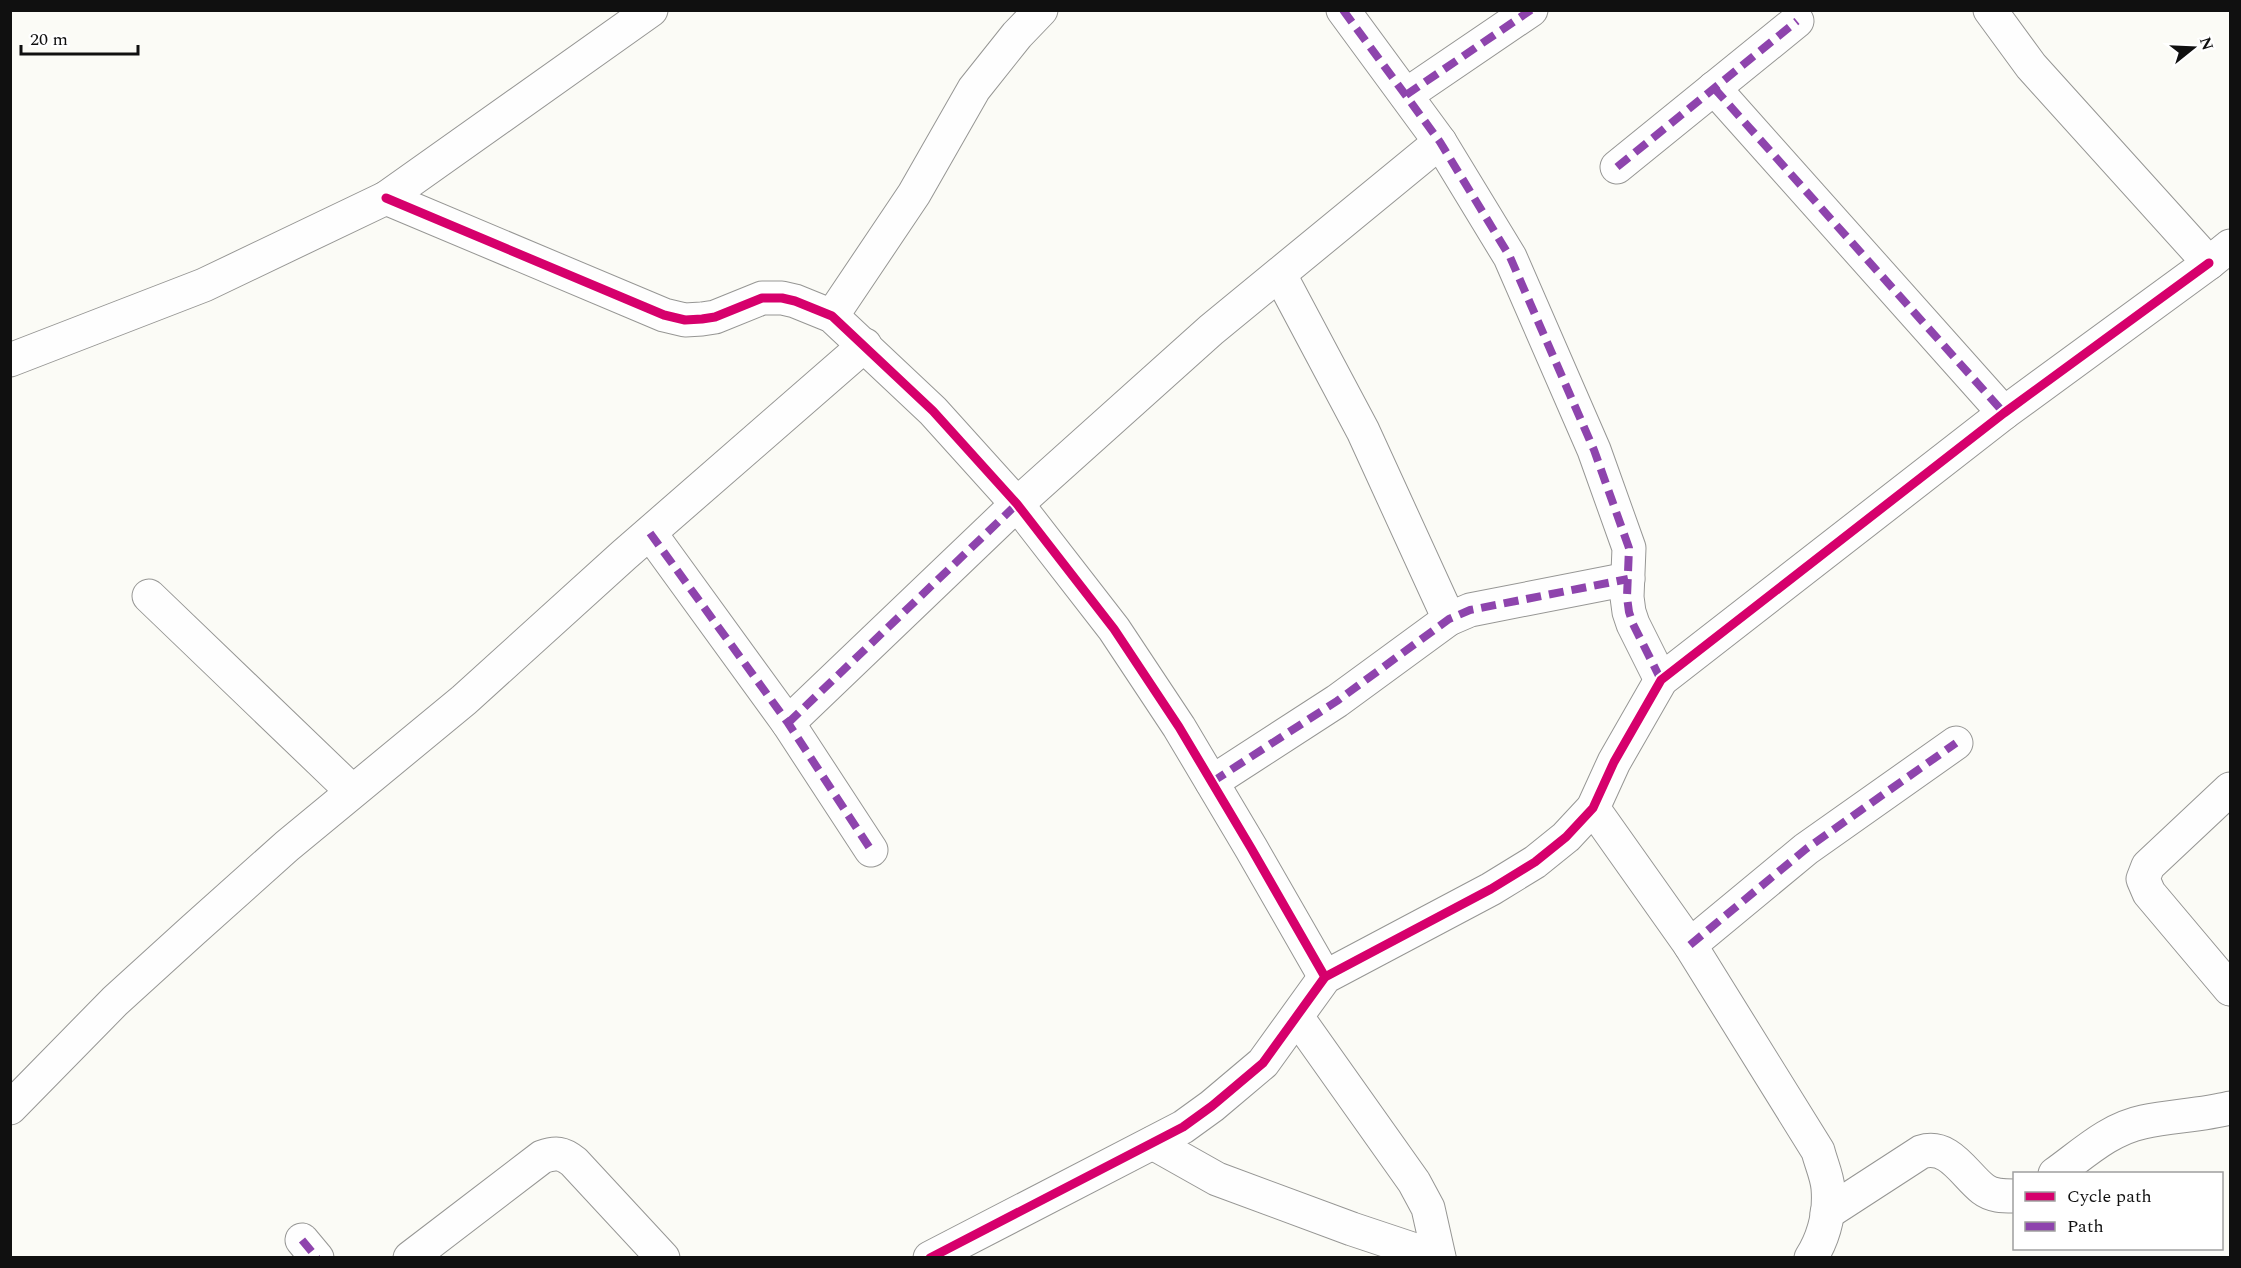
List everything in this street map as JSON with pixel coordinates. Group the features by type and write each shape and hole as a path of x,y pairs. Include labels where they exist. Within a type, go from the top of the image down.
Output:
{"street":[{"path":"10,360 204,285 386,198 651,10"},
{"path":"832,316 914,194 974,89 1017,35 1041,10"},
{"path":"1343,10 1440,142 1510,257 1594,450 1629,548 1627,597 1633,624 1661,680"},
{"path":"1406,95 1532,10"},
{"path":"930,1257 1183,1127 1263,1063 1298,1017 1324,977 1491,889 1526,867 1566,837 1593,808 1614,762 1661,680 2004,413 2220,255 2031,66 1989,10"},
{"path":"1617,167 1797,21"},
{"path":"1714,88 2004,413"},
{"path":"788,723 1017,504 1211,330 1440,142"},
{"path":"386,198 664,315 685,320 716,317 762,298 782,298 832,316 933,411 1017,504 1114,629 1179,727 1324,977"},
{"path":"1280,275 1363,431 1449,619"},
{"path":"10,1108 115,1000 287,846 464,700 865,345"},
{"path":"650,533 788,723 871,850"},
{"path":"1212,782 1337,701 1449,619 1470,610 1628,579"},
{"path":"149,596 352,791"},
{"path":"1690,945 1806,849 1956,743"},
{"path":"2230,789 2148,866 2143,879 2149,893 2230,989"},
{"path":"1593,808 1690,945 1818,1151 1828,1186 1827,1213 1820,1244 1811,1257"},
{"path":"1298,1017 1414,1182 1428,1208 1439,1257"},
{"path":"2056,1172 2106,1137 2125,1128 2142,1122 2230,1108"},
{"path":"1153,1143 1217,1179 1320,1218 1439,1257"},
{"path":"1827,1213 1921,1152 1930,1149 1941,1151 1953,1159 1984,1190 1999,1196 2013,1196"},
{"path":"410,1257 542,1157 554,1153 564,1154 574,1162 663,1257"}],"marked path":[{"path":"1343,10 1440,142 1510,257 1594,450 1629,548 1627,597 1629,612 1661,680"},
{"path":"1406,95 1531,10"},
{"path":"1617,167 1797,21"},
{"path":"1714,88 2004,413"},
{"path":"788,723 1017,504"},
{"path":"650,533 788,723 871,850"},
{"path":"1212,782 1337,701 1449,619 1470,610 1628,579"},
{"path":"1690,945 1806,849 1956,743"},
{"path":"302,1240 317,1258"}],"cycle path":[{"path":"386,198 664,315 685,320 702,319 715,317 762,298 782,298 832,316 933,411 1017,504 1114,629 1179,727 1325,977"},
{"path":"930,1258 1183,1127 1263,1063 1325,977 1491,889 1535,862 1566,837 1593,808 1614,762 1661,680 2004,413 2209,263"}]}
